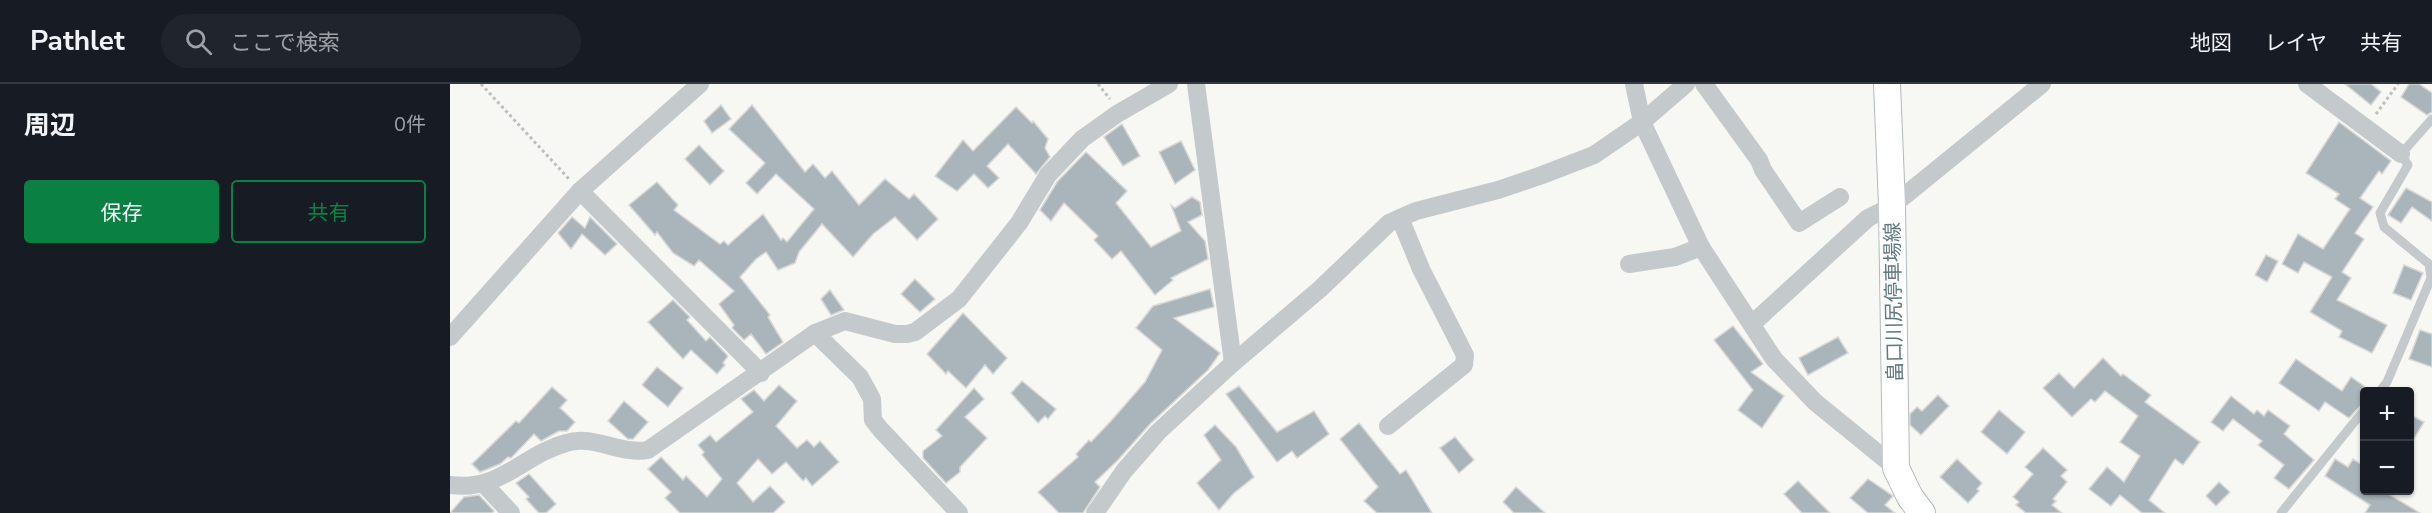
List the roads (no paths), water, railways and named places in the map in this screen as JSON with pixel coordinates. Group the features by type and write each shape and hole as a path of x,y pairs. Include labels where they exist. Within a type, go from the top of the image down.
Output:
{"main road":[{"name":"畠口川尻停車場線","path":"1887,84 1892,206 1896,468 1910,497 1922,513"}],"street":[{"path":"450,337 580,191 700,84"},
{"path":"450,484 484,484 508,474 551,449 576,440 598,442 629,452 648,450 815,333 845,321 895,334 915,332 959,299 1019,223 1048,175 1082,139 1117,114 1169,84"},
{"path":"1196,84 1233,363"},
{"path":"1634,84 1642,122 1701,247 1774,359 1815,402 1896,468"},
{"path":"1095,513 1124,471 1158,432 1233,363 1320,289 1389,223 1416,211 1498,190 1594,155 1642,122 1686,84"},
{"path":"1704,84 1759,160 1763,170 1799,223 1840,197"},
{"path":"1752,324 1868,218 1892,206 2042,84"},
{"path":"2307,84 2402,154"},
{"path":"580,191 761,373"},
{"path":"1389,426 1466,361 1466,355 1421,269 1400,218"},
{"path":"1629,264 1675,257 1701,247"},
{"path":"815,333 860,377 872,399 873,420 959,513"},
{"path":"484,484 511,513"}],"lane":[{"path":"2383,387 2431,278 2429,264 2384,227 2380,213 2408,165 2402,154 2432,119"},
{"path":"2281,513 2360,415"}]}
